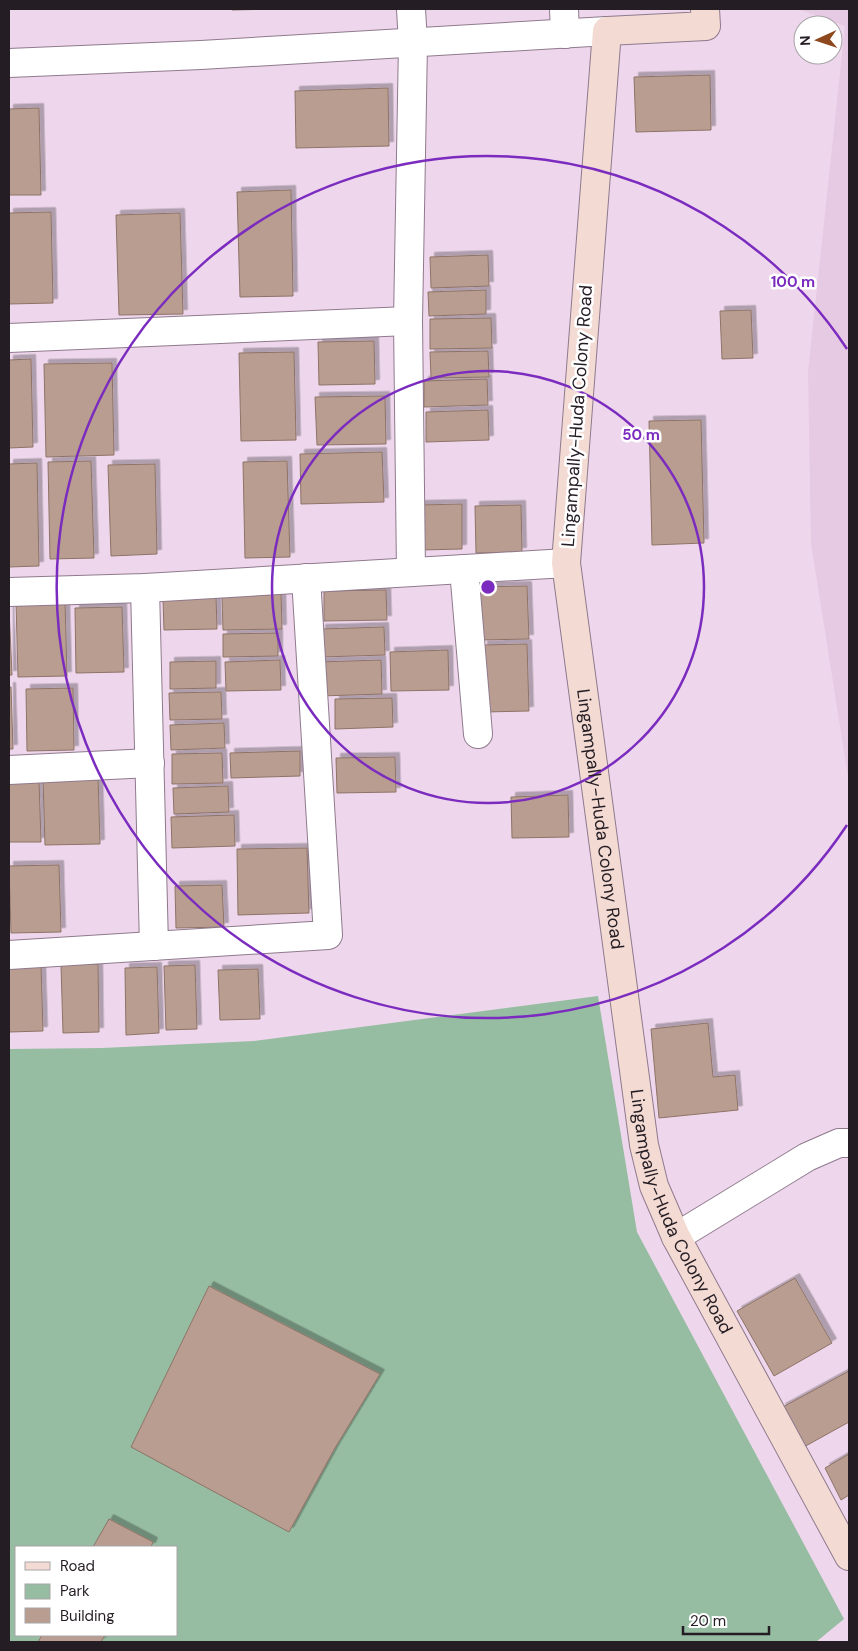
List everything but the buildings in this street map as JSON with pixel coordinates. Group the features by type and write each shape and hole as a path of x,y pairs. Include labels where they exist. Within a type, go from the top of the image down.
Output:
{"street":[{"path":"411,9 408,321 411,572"},
{"path":"9,63 412,43 564,21 607,31 706,26 705,9"},
{"name":"Lingampally-Huda Colony Road","path":"607,31 566,563 644,1146 654,1186 676,1237 849,1556"},
{"path":"9,338 408,321"},
{"path":"9,592 145,588 566,563"},
{"path":"464,569 478,734"},
{"path":"9,955 328,935 306,578"},
{"path":"145,588 154,946"},
{"path":"9,770 150,763"},
{"path":"676,1237 807,1157 839,1144 849,1143"}],"shaded area":[{"path":"798,9 849,9 849,783 811,543 808,372 841,65 843,65 845,26 843,25 843,15 815,15"}],"green space":[{"path":"598,996 637,1232 844,1619 816,1642 9,1642 9,1049 102,1048 254,1041"}]}
